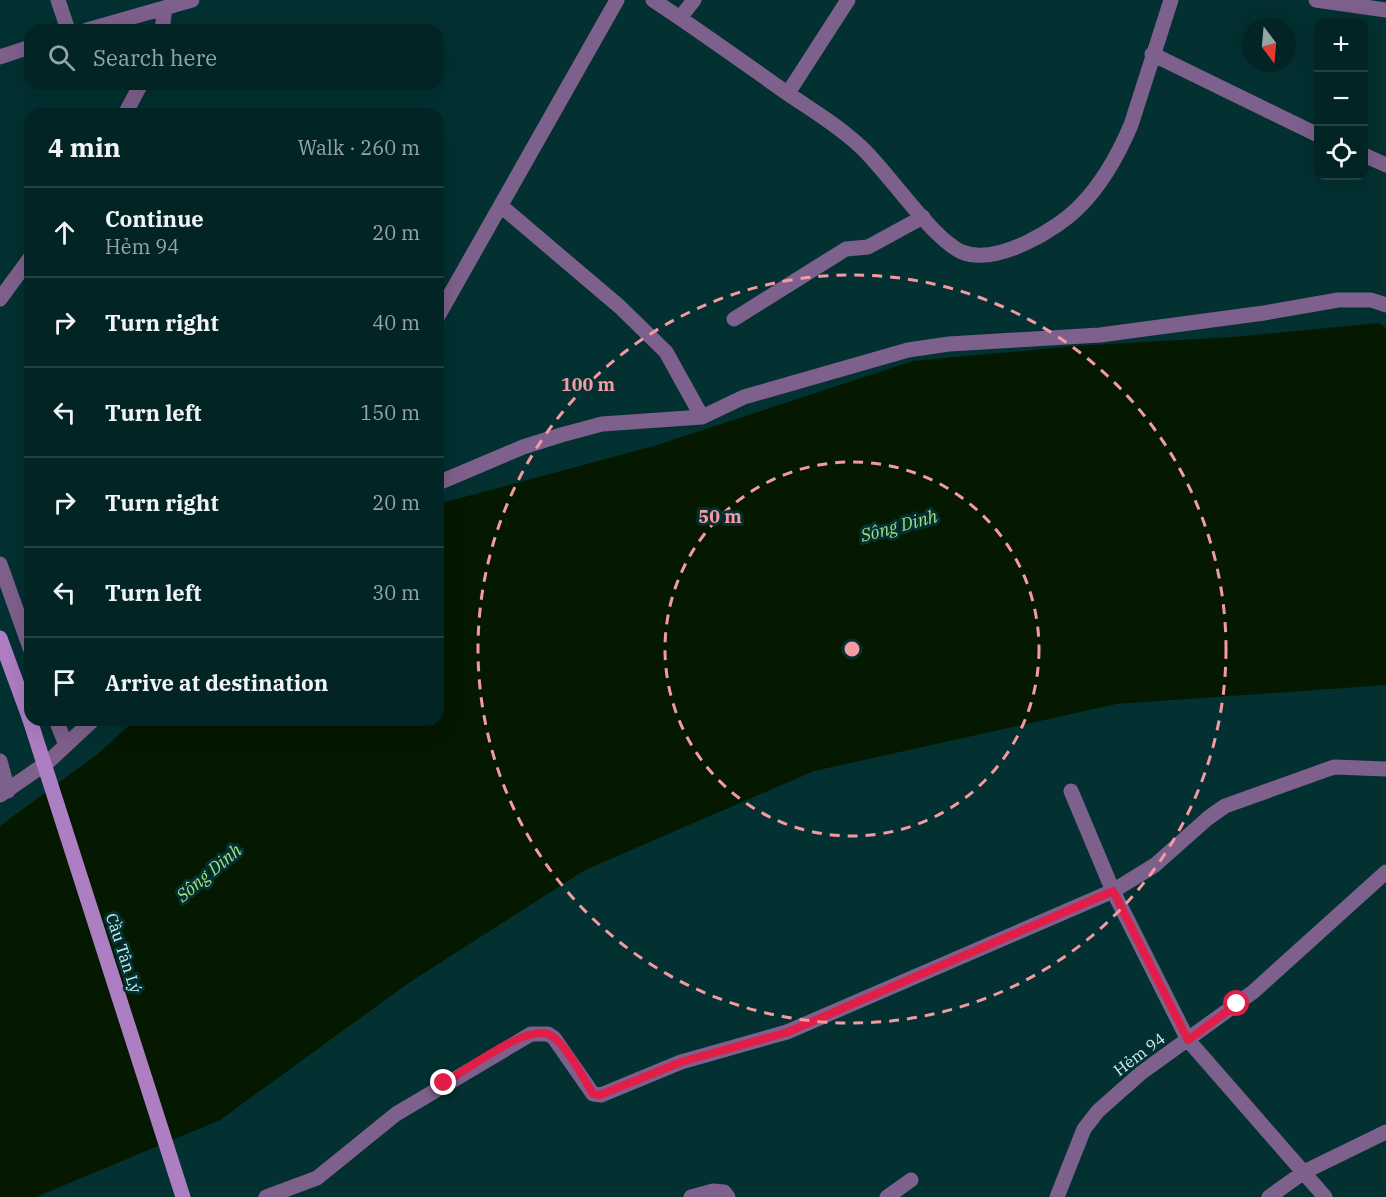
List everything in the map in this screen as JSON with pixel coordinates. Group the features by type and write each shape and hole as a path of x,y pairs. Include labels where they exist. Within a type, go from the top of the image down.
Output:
{"main road":[{"name":"Cầu Tân Lý","path":"0,638 24,702"},
{"name":"Cầu Tân Lý","path":"32,726 183,1197"}],"street":[{"path":"58,0 66,24"},
{"path":"108,24 192,0"},
{"path":"444,306 617,0"},
{"path":"652,0 788,93 861,147 951,245 974,255 988,255 1016,247 1047,232 1081,206 1124,141 1171,0"},
{"path":"680,18 694,0"},
{"path":"788,93 849,0"},
{"path":"1316,0 1386,10"},
{"path":"163,24 165,8"},
{"path":"0,57 24,49"},
{"path":"1152,54 1314,133"},
{"path":"128,108 138,90"},
{"path":"1368,157 1386,165"},
{"path":"501,206 620,307 666,352 702,417"},
{"path":"734,319 846,249 868,247 923,217"},
{"path":"0,299 24,266"},
{"path":"444,480 523,447 602,424 702,417 744,397 908,350 1100,334 1264,313 1338,300 1371,300 1386,305"},
{"path":"0,564 24,631"},
{"path":"58,726 66,745"},
{"path":"4,793 66,745 87,726"},
{"path":"0,761 4,793"},
{"path":"266,1197 317,1178 396,1114 531,1034 548,1034 554,1038 593,1094 600,1095 681,1062 788,1032 1113,891 1155,865 1225,806 1334,767 1386,769"},
{"path":"1071,791 1113,891 1188,1040 1324,1197"},
{"name":"Hẻm 94","path":"1057,1197 1084,1129 1098,1111 1141,1073 1253,992 1386,872"},
{"path":"1269,1197 1304,1172 1386,1132"},
{"path":"886,1197 911,1180"},
{"path":"691,1197 713,1191 724,1192 728,1197"}],"water":[{"name":"Sông Dinh","path":"1379,323 1386,328 1386,685 1116,704 814,771 585,870 407,984 220,1120 36,1197 0,1197 0,826 99,753 128,726 444,726 444,502 654,446 913,361 1075,346 1232,337"}],"route":[{"path":"444,1083 517,1040 539,1032 548,1034 561,1045 593,1094 600,1095 681,1062 788,1032 1113,891 1188,1040 1237,1004"}]}
